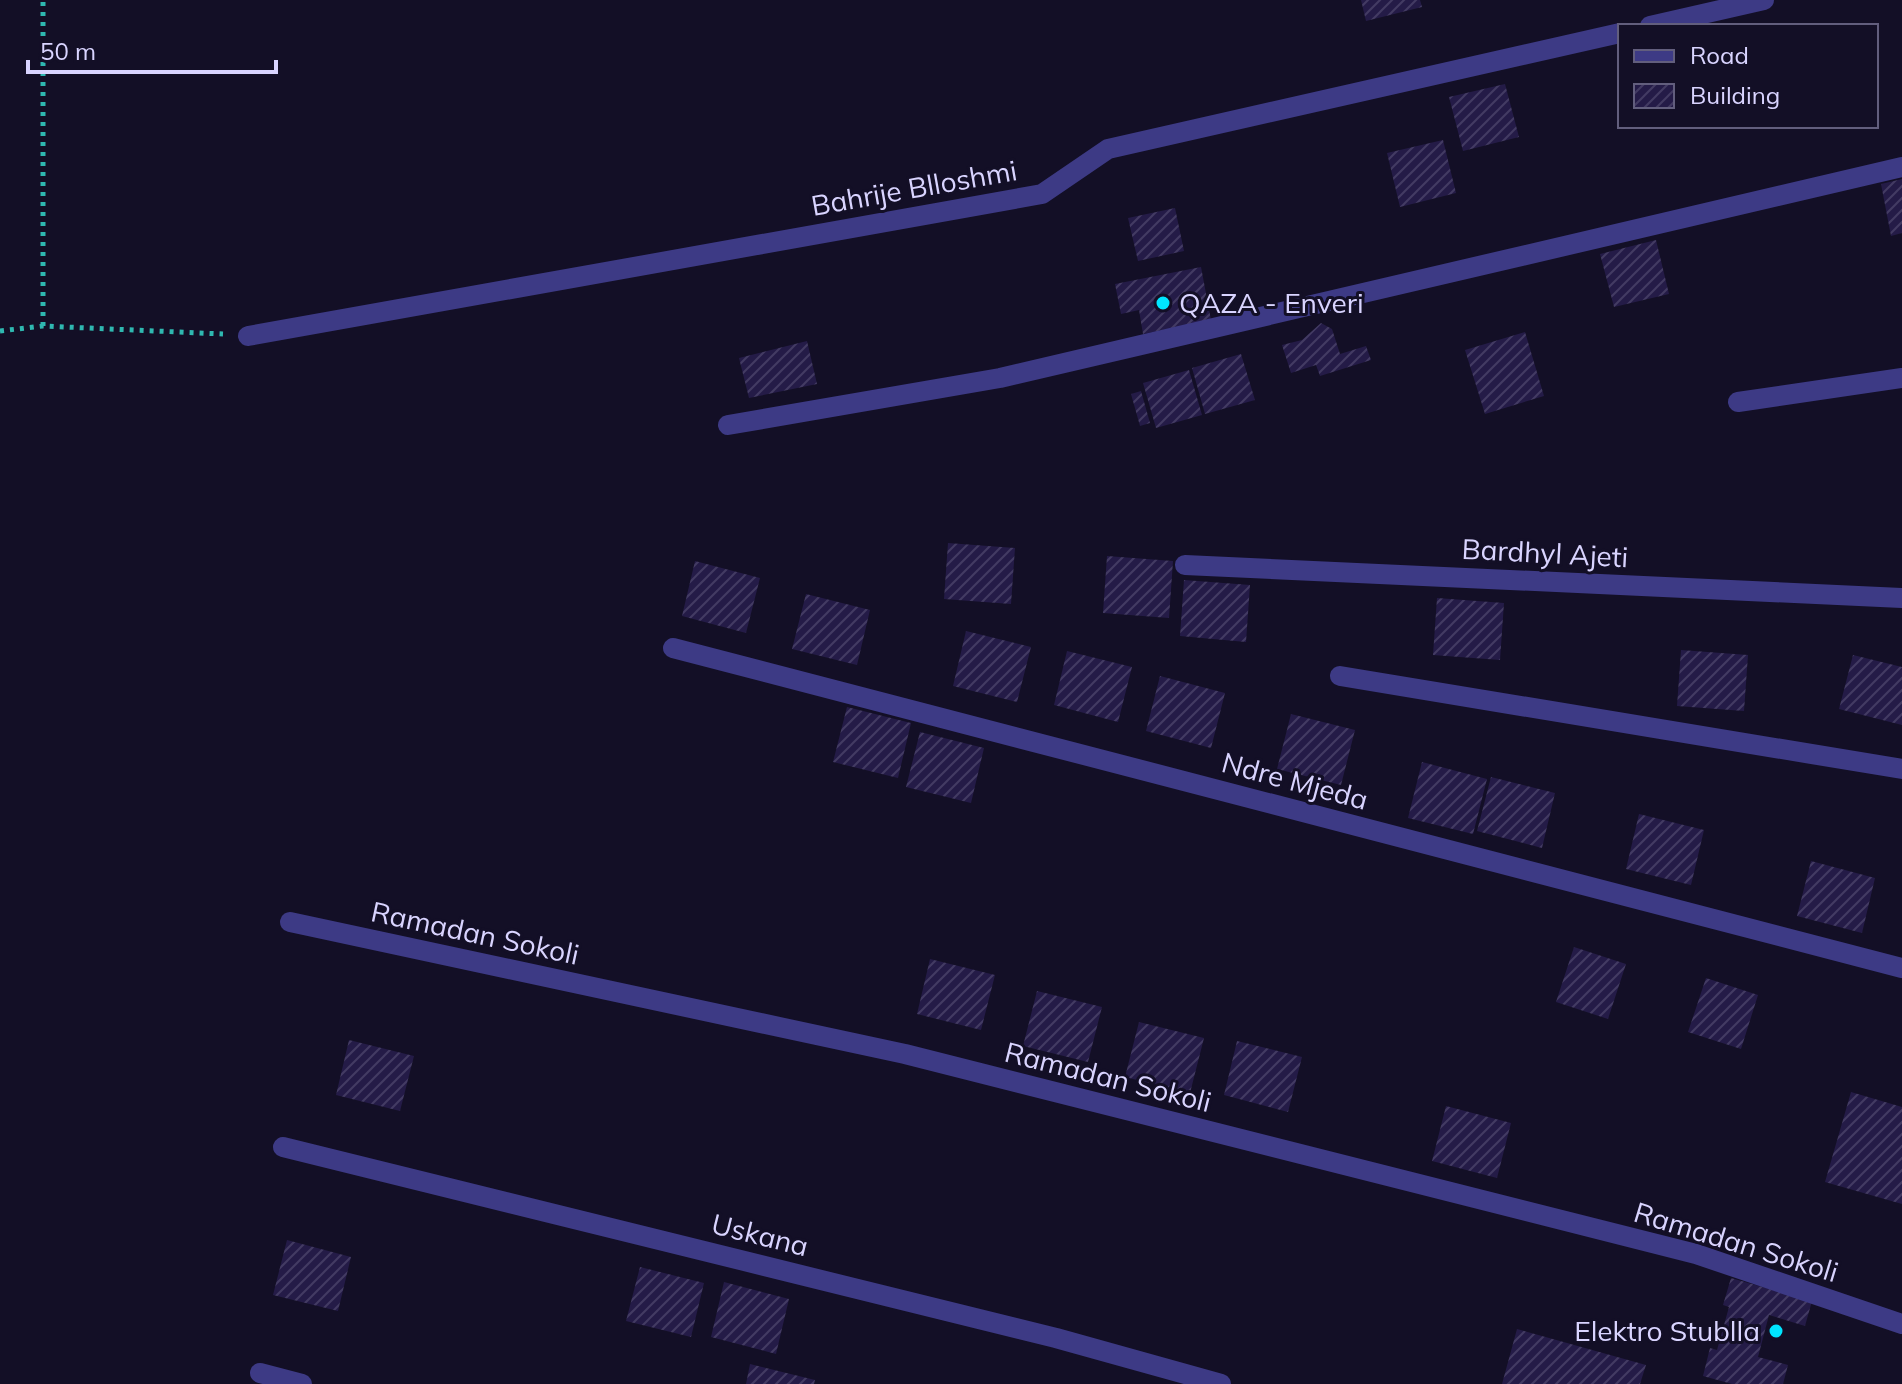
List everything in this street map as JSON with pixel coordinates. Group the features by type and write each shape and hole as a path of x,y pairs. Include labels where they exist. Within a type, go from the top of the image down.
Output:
{"street":[{"path":"1659,24 1764,0"},
{"name":"Bahrije Blloshmi","path":"248,336 1042,194 1108,149 1618,33"},
{"path":"728,425 1000,378 1552,246 1902,167"},
{"path":"1738,402 1902,378"},
{"name":"Bardhyl Ajeti","path":"1185,565 1902,598"},
{"name":"Ndre Mjeda","path":"673,648 1902,968"},
{"path":"1340,676 1902,769"},
{"name":"Ramadan Sokoli","path":"290,922 905,1054 1696,1254 1902,1324"},
{"name":"Uskana","path":"283,1147 1056,1338 1221,1384"},
{"path":"260,1373 302,1384"}],"path":[{"path":"43,0 43,326"},
{"path":"0,331 43,326 248,336"}],"building":[{"path":"1361,0 1420,0 1422,7 1366,21"},
{"path":"1505,84 1519,137 1463,151 1449,97"},
{"path":"1443,140 1456,193 1400,207 1387,153"},
{"path":"1902,179 1902,233 1891,236 1881,184"},
{"path":"1175,208 1184,251 1138,261 1128,218"},
{"path":"1656,240 1669,294 1614,307 1600,254"},
{"name":"QAZA - Enveri","path":"1201,267 1211,320 1143,334 1139,310 1121,314 1115,284"},
{"path":"1321,323 1332,329 1340,354 1366,346 1371,360 1320,376 1316,365 1291,373 1282,345 1302,340"},
{"path":"1525,332 1544,396 1485,414 1465,350"},
{"path":"807,341 817,384 749,398 739,358"},
{"path":"1241,354 1255,400 1205,414 1192,368"},
{"path":"1189,370 1202,415 1156,428 1143,383"},
{"path":"1141,391 1150,423 1140,426 1131,394"},
{"path":"948,543 1015,548 1011,604 944,599"},
{"path":"1107,556 1173,561 1169,618 1103,613"},
{"path":"695,561 760,578 746,633 682,616"},
{"path":"1184,580 1250,585 1246,642 1180,636"},
{"path":"806,594 870,610 857,665 792,649"},
{"path":"1437,598 1504,603 1500,660 1433,655"},
{"path":"966,631 1031,647 1017,702 953,686"},
{"path":"1681,650 1748,655 1744,711 1677,706"},
{"path":"1067,651 1132,667 1118,722 1054,705"},
{"path":"1853,655 1902,667 1902,725 1839,709"},
{"path":"1160,676 1225,693 1211,748 1146,731"},
{"path":"847,707 911,723 898,778 833,762"},
{"path":"1291,714 1355,730 1341,785 1277,769"},
{"path":"920,732 984,748 971,803 906,787"},
{"path":"1422,762 1487,779 1473,834 1408,818"},
{"path":"1491,777 1555,793 1542,848 1477,831"},
{"path":"1639,814 1704,830 1691,885 1626,869"},
{"path":"1811,861 1875,878 1862,933 1797,916"},
{"path":"1574,947 1626,964 1608,1019 1556,1002"},
{"path":"930,959 995,975 981,1030 917,1014"},
{"path":"1706,978 1758,995 1741,1049 1688,1032"},
{"path":"1037,991 1102,1007 1088,1062 1023,1046"},
{"path":"1139,1022 1204,1038 1190,1093 1125,1077"},
{"path":"349,1040 414,1056 400,1111 336,1095"},
{"path":"1237,1041 1302,1057 1288,1112 1224,1095"},
{"path":"1851,1092 1902,1107 1902,1204 1825,1182"},
{"path":"1446,1106 1511,1123 1497,1178 1432,1161"},
{"path":"287,1240 351,1257 338,1311 273,1295"},
{"path":"640,1267 704,1283 691,1337 626,1321"},
{"path":"1731,1278 1812,1301 1805,1326 1769,1315 1758,1357 1788,1365 1783,1384 1732,1384 1703,1376 1710,1348 1717,1350 1729,1307 1723,1305"},
{"path":"724,1282 789,1299 776,1354 711,1337"},
{"path":"1517,1329 1646,1365 1640,1384 1502,1384"},
{"path":"750,1364 815,1380 814,1384 746,1384"}],"place":[{"name":"QAZA - Enveri","path":"1163,303"},
{"name":"Elektro Stublla","path":"1776,1331"}]}
